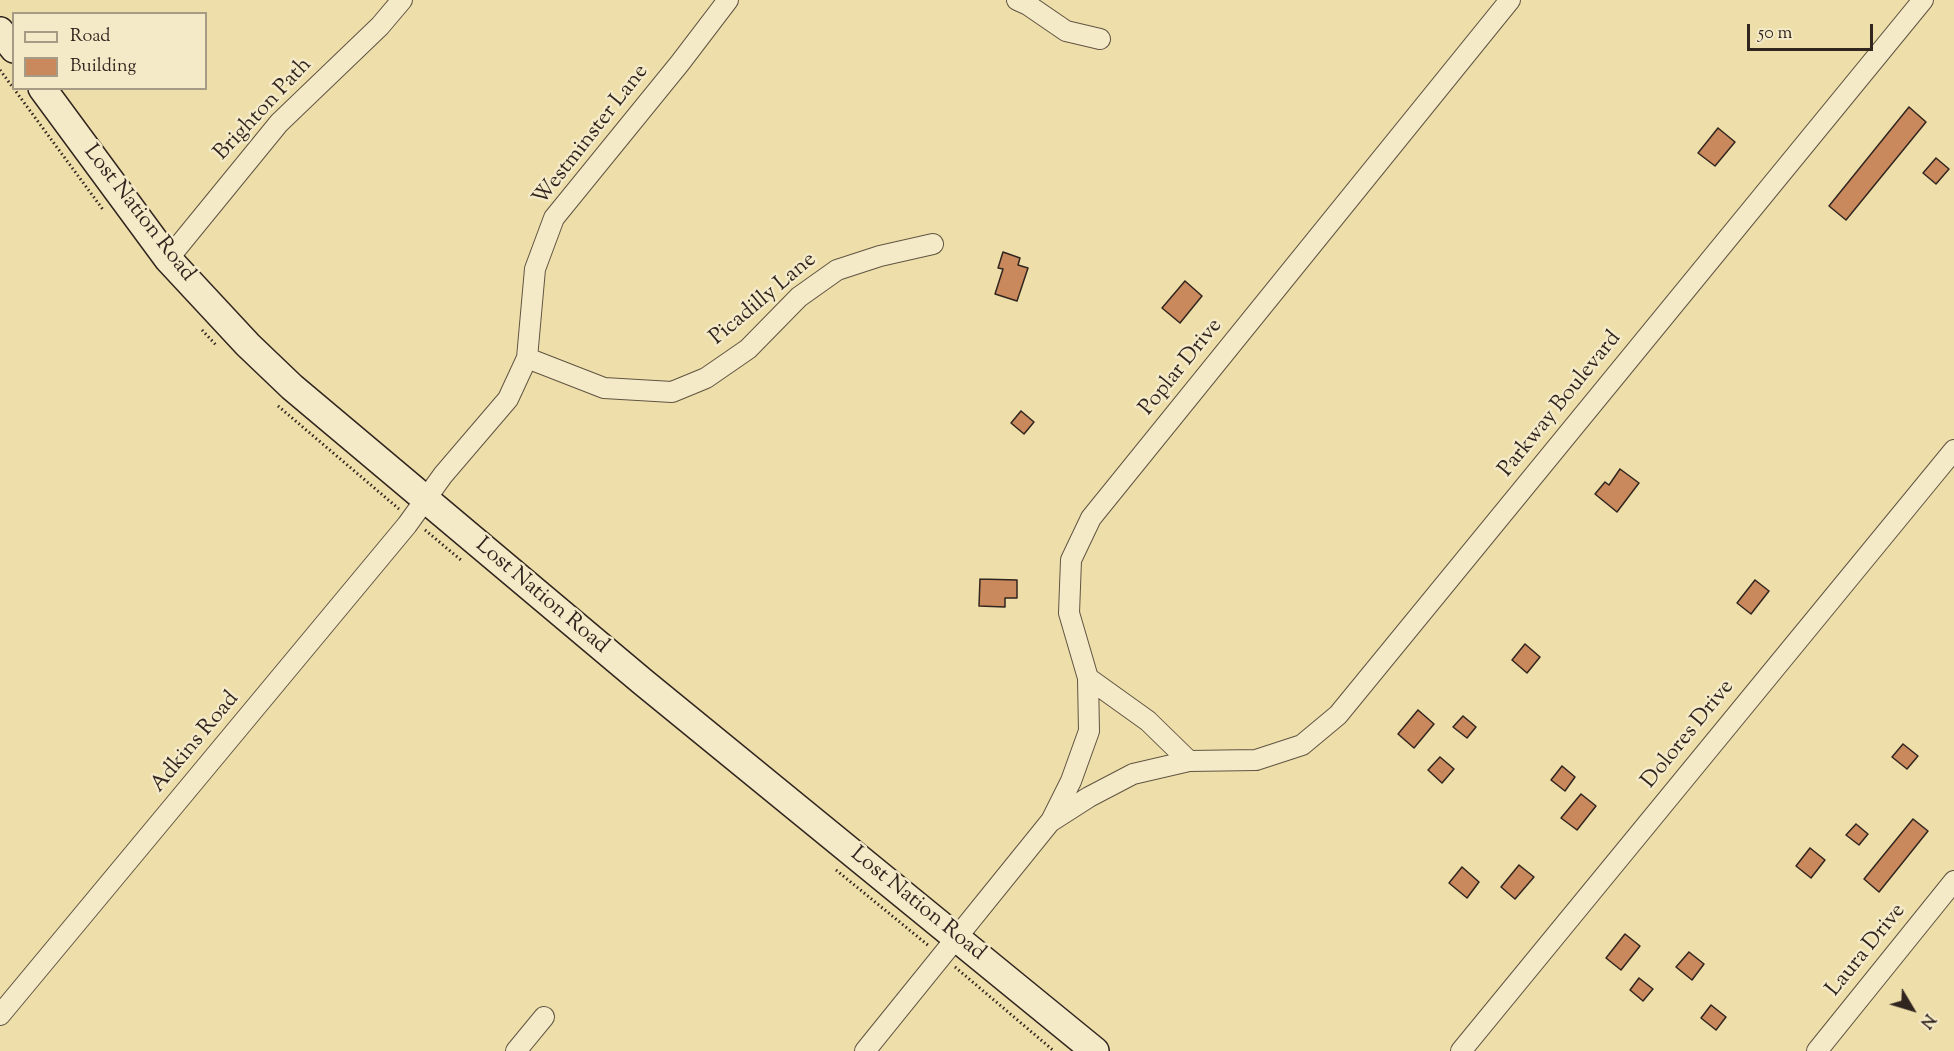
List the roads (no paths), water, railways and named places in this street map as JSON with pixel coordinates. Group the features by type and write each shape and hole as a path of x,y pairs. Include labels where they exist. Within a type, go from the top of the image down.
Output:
{"street":[{"name":"Brighton Path","path":"168,259 279,123 380,26 402,0"},
{"name":"Westminster Lane","path":"425,500 443,475 508,399 527,358 535,269 554,218 728,0"},
{"path":"1017,0 1066,31 1100,39"},
{"name":"Poplar Drive","path":"1050,822 1071,781 1089,731 1088,678 1069,613 1071,560 1091,518 1510,0"},
{"name":"Parkway Boulevard","path":"865,1051 1050,822 1089,797 1133,774 1189,761 1256,760 1302,745 1338,715 1923,0"},
{"path":"0,31 12,46"},
{"name":"Lost Nation Road","path":"43,90 168,259 248,345 292,387 644,682 1095,1051"},
{"name":"Picadilly Lane","path":"527,358 604,388 672,392 706,378 748,349 799,297 837,270 880,256 933,244"},
{"name":"Dolores Drive","path":"1461,1051 1954,450"},
{"name":"Adkins Road","path":"0,1015 407,525 425,500"},
{"path":"1088,678 1148,721 1189,761"},
{"name":"Laura Drive","path":"1817,1051 1954,881"},
{"path":"516,1051 544,1017"}]}
